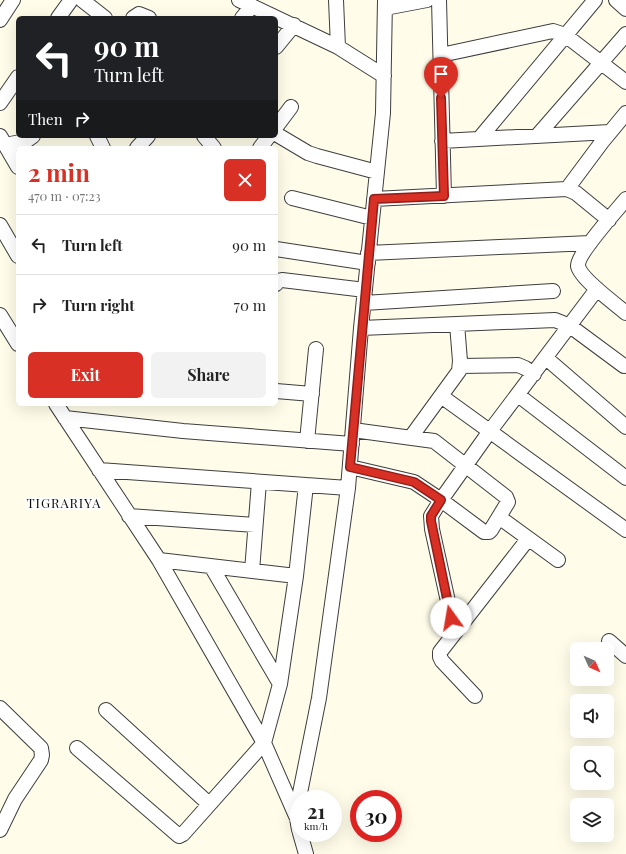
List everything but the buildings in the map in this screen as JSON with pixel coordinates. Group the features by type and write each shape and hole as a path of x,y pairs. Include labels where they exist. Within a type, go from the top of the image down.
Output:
{"street":[{"path":"0,20 13,0"},
{"path":"59,16 71,0"},
{"path":"82,0 102,16"},
{"path":"335,0 338,47"},
{"path":"301,790 319,698 348,488 361,328 383,113 385,4 427,0"},
{"path":"439,0 444,196"},
{"path":"479,139 595,0"},
{"path":"616,0 626,9"},
{"path":"242,16 245,3 274,16"},
{"path":"278,18 338,47 384,76"},
{"path":"278,45 294,25"},
{"path":"441,55 553,31 565,35 626,82"},
{"path":"537,136 626,34"},
{"path":"0,103 16,80"},
{"path":"278,124 291,107"},
{"path":"567,189 626,113"},
{"path":"442,141 610,132"},
{"path":"278,135 308,153 376,172"},
{"path":"2,141 26,141 30,138"},
{"path":"140,146 151,140"},
{"path":"2,141 16,164"},
{"path":"374,199 567,189 576,193 609,220"},
{"path":"292,198 372,218"},
{"path":"626,199 590,243 579,259 578,265 584,276 626,313"},
{"path":"0,225 16,253"},
{"path":"278,249 368,258 590,243"},
{"path":"278,281 282,280 364,296 552,291"},
{"path":"455,633 431,516 490,431 597,289"},
{"path":"1,319 16,341"},
{"path":"361,328 555,320 570,326 624,366"},
{"path":"411,437 456,375 460,366 457,324"},
{"path":"308,441 316,349"},
{"path":"546,358 626,427"},
{"path":"460,366 518,365 534,374"},
{"path":"278,391 312,394"},
{"path":"518,395 626,478"},
{"path":"441,396 626,530"},
{"path":"57,406 159,560 264,743 290,807"},
{"path":"65,418 183,431 352,444"},
{"path":"350,467 414,482 484,532 489,532 508,502 506,497 434,441 353,430"},
{"path":"99,470 348,488"},
{"path":"252,571 259,482"},
{"path":"77,748 177,835 181,836 264,743 280,684 296,576 306,485"},
{"path":"129,516 255,525"},
{"path":"499,517 558,560"},
{"path":"475,696 442,661 440,657 442,649 528,539"},
{"path":"159,560 296,576"},
{"path":"211,566 280,684"},
{"path":"609,641 626,656"},
{"path":"0,708 41,748 42,755 41,760 13,803 0,830"},
{"path":"106,710 209,804"},
{"path":"302,842 306,854"}],"district":[{"name":"TIGRARIYA","path":"64,502"}],"route":[{"path":"441,98 444,196 374,199 361,328 350,467 414,482 441,500 431,516 431,521 451,618"}]}
